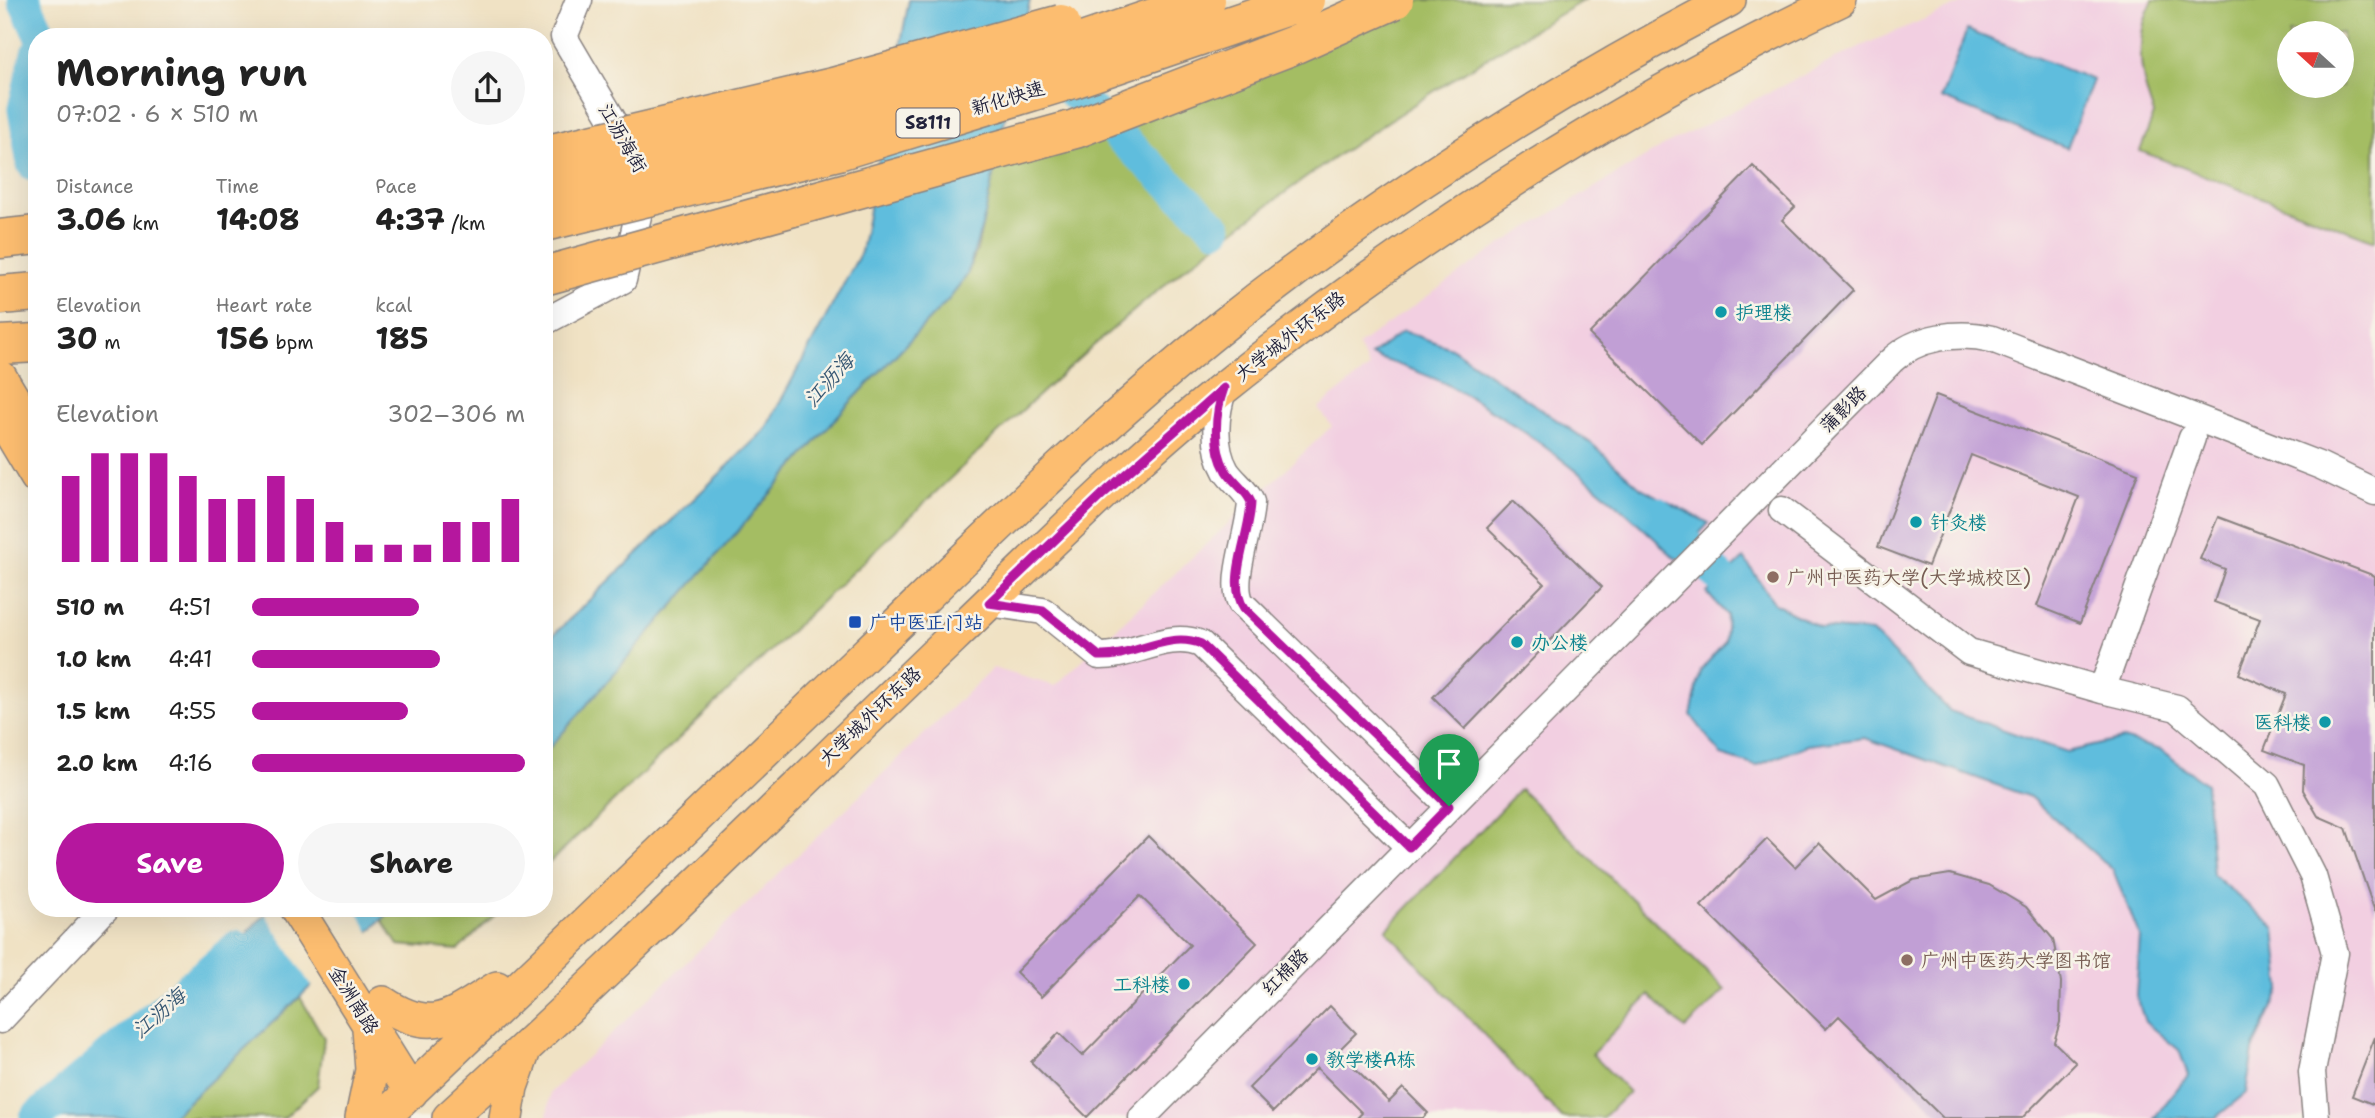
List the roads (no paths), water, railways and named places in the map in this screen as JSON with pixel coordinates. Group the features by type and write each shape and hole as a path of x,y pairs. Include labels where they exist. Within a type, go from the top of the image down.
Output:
{"highway":[{"path":"553,153 821,90 1147,0"},
{"name":"新化快速","path":"553,183 746,139 965,82 1206,0"},
{"name":"新化快速","path":"553,220 838,151 1083,75 1305,0"},
{"path":"553,274 1075,129 1291,46 1394,0"},
{"path":"0,239 28,236"},
{"path":"0,264 28,262"},
{"path":"0,295 28,293"},
{"path":"0,345 28,343"}],"main road":[{"path":"383,1118 983,542 1147,390 1252,303 1345,233 1535,109 1729,0"},
{"name":"大学城外环东路","path":"458,1115 529,1043 1103,494 1224,388 1357,284 1483,199 1676,85 1783,27 1840,0"},
{"path":"0,377 28,424"},
{"path":"0,415 28,462"},
{"name":"金洲南路","path":"303,917 368,1001"},
{"name":"金洲南路","path":"327,917 368,1001 419,1084"},
{"path":"362,1118 372,1070 368,1001 415,1018 449,1018 544,964"},
{"path":"506,1118 514,1075 529,1043"}],"street":[{"name":"江沥海街","path":"553,317 623,281 647,178 564,37 579,0"},
{"name":"蒲影路","path":"1429,827 1891,360 1932,339 1957,335 1992,339 2321,466 2375,492"},
{"path":"1224,388 1217,420 1218,449 1227,471 1251,502 1247,541 1236,575 1241,603 1449,806"},
{"path":"2102,690 2192,438"},
{"path":"1782,510 1969,652 2102,690 2177,708 2267,785 2312,876 2335,953 2312,1072 2316,1118"},
{"path":"989,603 1043,611 1099,656 1121,654 1180,640 1201,644 1409,847"},
{"name":"红棉路","path":"1142,1118 1429,827"},
{"path":"0,1020 97,917"}],"water":[{"path":"909,0 1030,0 985,215 967,275 950,298 843,410 553,744 553,635 765,430 861,252"},
{"path":"1967,30 2093,80 2067,148 1941,98"},
{"path":"1403,331 1451,348 1592,444 1641,488 1709,523 1676,559 1595,486 1538,441 1446,384 1371,355"},
{"path":"1744,558 1775,604 1820,628 1872,632 1950,711 2067,752 2123,739 2161,750 2206,784 2213,875 2275,928 2281,989 2253,1050 2246,1093 2215,1118 2154,1118 2188,1075 2179,1050 2145,1022 2136,995 2140,937 2113,870 2030,797 1865,738 1808,745 1756,766 1721,755 1691,715 1701,670 1725,642 1727,615 1707,593"},
{"path":"263,917 384,917 171,1118 32,1118 143,1034"}],"waterway":[{"path":"24,0 37,28"},
{"path":"1045,66 1216,228"},
{"path":"28,92 24,109 28,133"},
{"path":"1656,513 1754,611"},
{"name":"江沥海","path":"36,1118 237,947"}],"place":[{"name":"护理楼","path":"1721,312"},
{"name":"针灸楼","path":"1916,522"},
{"name":"广州中医药大学(大学城校区)","path":"1773,577"},
{"name":"广中医正门站","path":"855,622"},
{"name":"办公楼","path":"1517,642"},
{"name":"医科楼","path":"2325,722"},
{"name":"广州中医药大学图书馆","path":"1907,960"},
{"name":"工科楼","path":"1184,984"},
{"name":"教学楼A栋","path":"1312,1059"}]}
